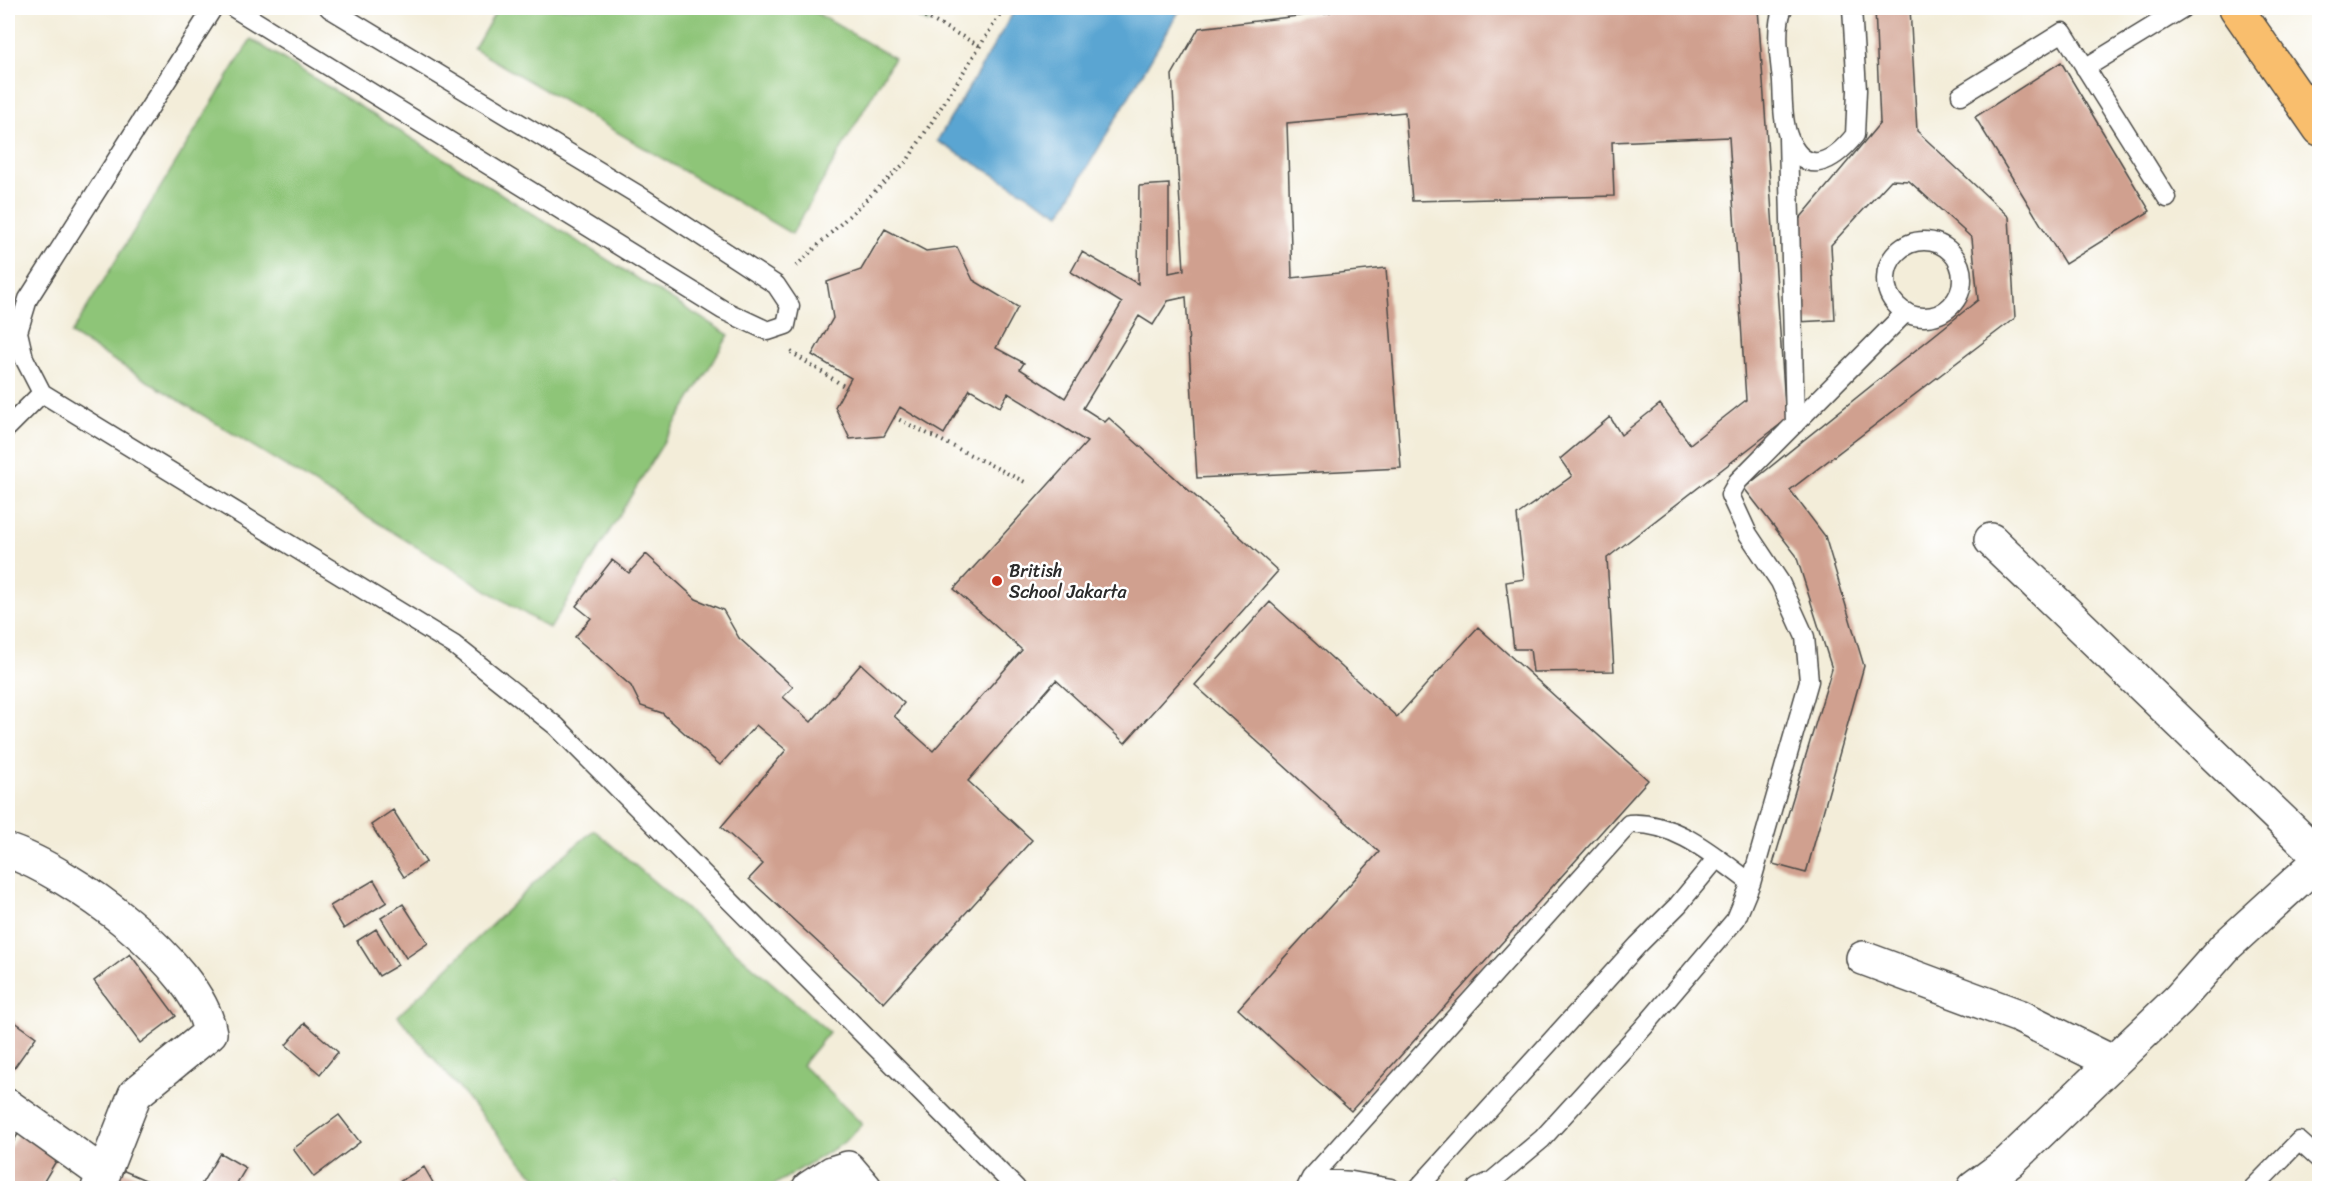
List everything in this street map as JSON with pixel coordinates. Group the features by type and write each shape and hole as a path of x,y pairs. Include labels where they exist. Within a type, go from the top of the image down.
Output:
{"main road":[{"path":"2236,8 2319,129"}],"street":[{"path":"1974,1188 2009,1162 2179,999 2226,946 2319,858 1991,540"},
{"path":"8,851 67,879 121,918 176,968 208,1016 210,1033 135,1094 100,1181 8,1106"},
{"path":"1863,958 2019,1016 2112,1062"},
{"path":"809,1188 832,1173 848,1168 865,1188"}],"lane":[{"path":"213,8 28,299 18,332 24,358 42,393 454,645 556,726 1016,1188"},
{"path":"234,8 723,310 768,331 786,325 790,306 776,285 640,196 329,8"},
{"path":"1783,8 1780,15 1780,57 1788,137 1795,424"},
{"path":"1788,137 1802,158 1816,163 1832,159 1855,135 1857,90 1852,8"},
{"path":"2085,68 2183,8"},
{"path":"1961,95 2063,32 2167,198"},
{"path":"1927,241 1948,249 1956,258 1962,281 1953,305 1931,317 1918,317 1906,312 1894,302 1888,290 1886,275 1891,261 1900,250 1913,243 1927,241"},
{"path":"1478,1188 1492,1181 1542,1138 1643,1028 1736,919 1751,883 1809,681 1805,637 1780,582 1748,534 1730,495 1738,481 1906,312"},
{"path":"8,427 42,393"},
{"path":"1309,1185 1629,824 1648,823 1685,836 1751,883"},
{"path":"1418,1188 1638,945 1678,905 1717,858"},
{"path":"2253,1188 2298,1141 2319,1160"},
{"path":"1309,1185 1390,1188"}],"path":[{"path":"909,8 980,46"},
{"path":"776,285 907,161 1004,8"},
{"path":"768,331 798,358 847,388"},
{"path":"894,417 1027,483"}],"green space":[{"path":"498,8 808,8 894,58 792,234 474,49"},
{"path":"901,8 937,8 928,23"},
{"path":"251,39 729,335 550,629 71,334"},
{"path":"594,830 829,1032 802,1065 862,1124 845,1142 769,1188 620,1188 615,1181 599,1188 552,1188 528,1170 398,1016 556,862"}],"water":[{"path":"1016,8 1181,8 1060,214 937,141"}],"building":[{"path":"1330,8 1758,8 1786,420 1607,558 1614,671 1533,672 1530,649 1514,649 1506,582 1524,579 1517,515 1572,476 1560,459 1610,417 1621,435 1660,404 1690,444 1746,400 1729,137 1612,142 1614,196 1412,201 1405,112 1287,123 1292,278 1386,268 1401,468 1197,478 1186,297 1168,301 1153,325 1139,316 1083,408 1105,422 1109,418 1278,571 1125,743 1056,680 968,781 1032,840 884,1003 749,879 763,864 721,827 786,750 756,725 720,765 662,713 641,706 631,686 575,637 591,618 576,606 612,560 629,573 646,554 696,599 723,610 739,638 793,687 783,697 811,722 861,664 904,703 894,716 933,751 1022,650 954,589 1087,442 1008,393 1000,407 970,389 944,434 900,407 884,436 850,439 835,407 851,378 812,355 833,318 827,282 861,270 885,229 926,251 957,247 973,280 1018,307 996,348 1024,363 1020,369 1065,398 1122,303 1071,272 1082,252 1138,284 1139,186 1169,184 1169,273 1184,270 1172,75 1199,28 1330,12"},
{"path":"1875,8 1910,8 1917,131 2009,217 2015,318 1790,490 1825,536 1864,666 1806,873 1773,864 1832,669 1796,555 1744,488 1978,300 1972,238 1909,181 1891,180 1831,245 1835,320 1797,322 1791,229 1880,123"},
{"path":"2061,62 2150,211 2065,264 1975,117"},
{"path":"1270,602 1397,717 1478,627 1648,780 1351,1111 1238,1009 1379,852 1195,685"},
{"path":"393,810 426,862 404,877 371,825"},
{"path":"374,880 387,902 344,929 330,906"},
{"path":"403,904 428,943 406,958 381,918"},
{"path":"376,929 398,965 379,976 357,941"},
{"path":"130,954 176,1016 140,1043 94,981"},
{"path":"8,1017 36,1037 14,1068 8,1064"},
{"path":"305,1023 338,1052 320,1074 286,1045"},
{"path":"339,1115 360,1142 314,1177 293,1149"},
{"path":"22,1127 62,1151 40,1188 8,1188 8,1151"},
{"path":"220,1153 246,1168 234,1188 199,1188"},
{"path":"115,1167 164,1188 105,1188"},
{"path":"424,1167 436,1188 403,1188 399,1182"}],"place":[{"name":"British School Jakarta","path":"997,581"}]}
